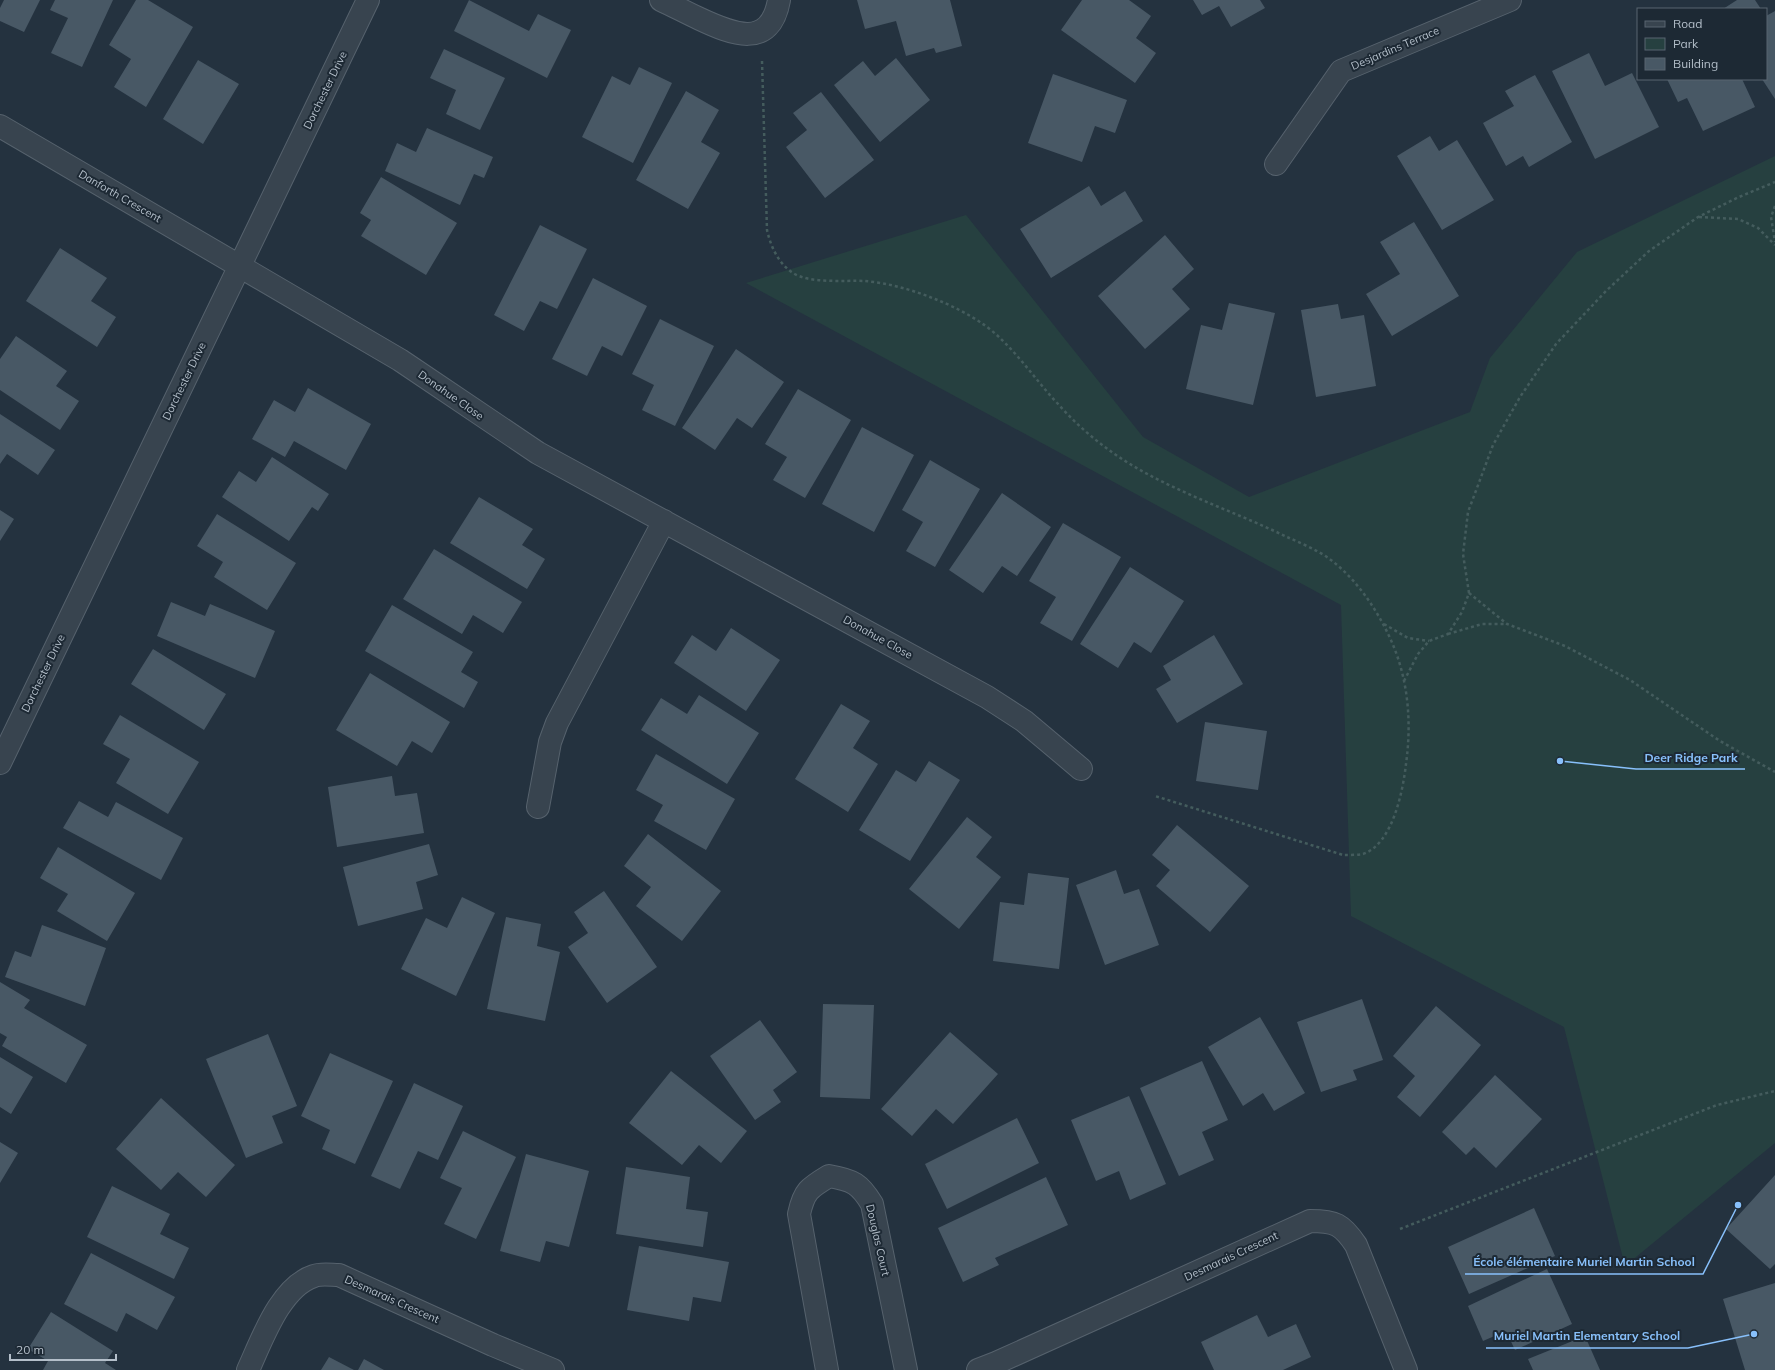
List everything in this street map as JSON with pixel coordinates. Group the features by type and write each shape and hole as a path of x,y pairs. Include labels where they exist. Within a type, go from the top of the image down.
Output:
{"street":[{"name":"Dorchester Drive","path":"0,763 368,0"},
{"path":"661,0 724,30 736,34 749,35 761,30 771,22 777,11 779,0"},
{"name":"Desjardins Terrace","path":"1276,164 1340,71 1510,0"},
{"name":"Danforth Crescent","path":"0,126 240,266"},
{"name":"Donahue Close","path":"240,266 412,368 538,454 987,697 1024,721 1082,769"},
{"path":"538,807 550,742 557,723 664,521"},
{"name":"Douglas Court","path":"827,1370 799,1214 803,1197 814,1184 829,1176 842,1178 853,1182 863,1189 872,1204 906,1370"},
{"name":"Desmarais Crescent","path":"978,1370 1310,1221 1326,1221 1338,1224 1348,1234 1356,1246 1406,1370"},
{"name":"Desmarais Crescent","path":"248,1370 274,1316 283,1301 298,1286 315,1276 339,1275 493,1345 553,1370"}],"path":[{"path":"761,30 767,230 771,244 779,260 795,274 811,279 867,282 902,288 935,299 964,313 1001,338 1060,407 1084,430 1110,450 1134,467 1156,479 1258,523 1330,559 1367,597 1383,624 1397,654 1404,681 1410,729 1406,766 1399,802 1389,828 1375,848 1362,854 1343,855 1155,796"},
{"path":"1448,634 1462,612 1469,593 1463,554 1468,512 1493,445 1520,398 1556,344 1606,291 1649,251 1698,217 1775,182"},
{"path":"1775,206 1771,217 1775,242"},
{"path":"1698,217 1738,219 1758,228 1775,246"},
{"path":"1469,593 1507,624 1565,646 1630,680 1720,741 1775,772"},
{"path":"1383,624 1408,638 1429,641 1482,624 1507,624"},
{"path":"1404,681 1418,654 1429,641"},
{"path":"1400,1228 1717,1105 1775,1091"}],"green space":[{"path":"1775,156 1775,1143 1625,1266 1564,1027 1351,916 1341,605 746,283 966,215 1143,437 1249,497 1470,412 1490,358 1577,252"}],"building":[{"path":"4,0 40,0 24,32 0,21 0,8"},
{"path":"55,0 113,0 82,67 51,53 68,18 50,10"},
{"path":"136,0 148,0 193,27 146,107 114,87 131,59 109,45"},
{"path":"469,0 529,31 538,14 571,30 547,78 454,31"},
{"path":"857,0 950,0 962,46 936,53 934,48 906,56 896,21 865,29"},
{"path":"1082,0 1129,0 1151,16 1136,38 1156,53 1135,83 1061,30"},
{"path":"1193,0 1260,0 1265,8 1231,27 1219,6 1202,15"},
{"path":"1737,0 1755,0 1760,8 1725,8"},
{"path":"1775,11 1775,99 1763,80 1767,80 1767,15"},
{"path":"444,49 505,78 480,130 446,114 456,90 430,78"},
{"path":"1589,53 1605,86 1632,73 1659,127 1595,159 1552,71"},
{"path":"896,58 930,100 880,142 834,85 863,61 875,76"},
{"path":"198,60 239,84 203,144 163,119"},
{"path":"639,67 672,83 633,163 582,137 612,76 630,85"},
{"path":"1053,74 1127,100 1115,133 1095,126 1082,162 1028,143"},
{"path":"1535,75 1572,142 1529,167 1523,156 1506,166 1483,123 1514,106 1505,91"},
{"path":"1667,80 1742,80 1755,107 1703,131 1687,98 1678,102"},
{"path":"686,91 719,110 701,142 720,153 688,209 636,180"},
{"path":"821,92 874,160 825,198 786,147 807,130 793,113"},
{"path":"427,128 493,157 484,178 474,174 460,205 385,171 397,143 416,152"},
{"path":"1430,136 1439,151 1457,140 1494,200 1442,230 1397,156"},
{"path":"381,177 457,223 426,275 361,236 371,220 360,213"},
{"path":"1089,186 1101,206 1125,191 1143,221 1051,278 1020,229"},
{"path":"1414,222 1459,296 1392,336 1366,294 1400,274 1380,242"},
{"path":"540,225 587,249 557,309 540,301 524,331 494,315"},
{"path":"1165,235 1194,269 1172,289 1190,309 1145,349 1098,296"},
{"path":"60,248 107,278 91,301 116,317 97,347 26,301"},
{"path":"593,278 647,306 622,356 602,346 587,376 552,359"},
{"path":"1229,303 1275,313 1253,405 1186,389 1201,325 1222,330"},
{"path":"1338,304 1341,319 1364,315 1376,386 1316,397 1301,310"},
{"path":"660,319 714,346 675,426 642,410 654,385 632,374"},
{"path":"16,336 67,371 56,386 79,401 60,430 0,390 0,359"},
{"path":"736,349 784,382 752,428 737,418 715,450 682,428"},
{"path":"308,388 371,424 346,470 294,441 285,457 252,439 274,400 295,412"},
{"path":"798,389 851,420 805,498 773,480 787,457 765,444"},
{"path":"0,414 55,450 38,475 7,454 0,464"},
{"path":"862,427 914,455 874,532 822,504"},
{"path":"272,457 329,494 318,511 312,507 289,541 222,497 239,471 256,482"},
{"path":"930,460 980,489 935,567 906,551 923,522 902,510"},
{"path":"1002,493 1051,527 1017,576 1002,566 983,593 949,570"},
{"path":"479,497 533,529 522,545 545,559 527,589 450,543"},
{"path":"0,510 14,519 0,541"},
{"path":"217,514 296,563 267,610 214,577 223,562 197,546"},
{"path":"1063,523 1121,557 1072,641 1040,623 1056,597 1029,581"},
{"path":"434,549 522,602 503,633 473,615 462,634 403,599"},
{"path":"1130,567 1184,601 1151,653 1134,642 1118,668 1080,644"},
{"path":"171,602 205,616 210,604 275,631 255,678 157,636"},
{"path":"392,605 473,652 461,672 478,682 464,708 365,651"},
{"path":"731,628 780,660 746,711 674,663 692,635 716,651"},
{"path":"1214,635 1243,684 1177,723 1156,689 1171,680 1163,666"},
{"path":"153,649 226,694 204,730 131,684"},
{"path":"370,673 450,722 432,753 412,741 397,766 336,730"},
{"path":"699,695 759,733 727,784 641,730 661,698 687,714"},
{"path":"841,704 870,721 853,748 878,764 848,812 795,779"},
{"path":"120,715 199,762 168,814 116,783 130,759 103,744"},
{"path":"1205,722 1267,731 1258,790 1196,781"},
{"path":"656,754 735,799 706,850 654,821 663,805 636,790"},
{"path":"929,761 960,780 910,861 859,830 896,770 916,782"},
{"path":"392,776 395,796 417,793 424,833 337,847 328,787"},
{"path":"79,801 108,817 116,802 183,838 161,880 63,828"},
{"path":"967,817 992,837 976,857 1001,877 959,929 909,889"},
{"path":"1177,825 1249,886 1210,932 1156,886 1170,870 1152,855"},
{"path":"648,834 721,891 682,941 636,906 651,887 624,866"},
{"path":"429,844 438,875 416,882 423,909 358,926 343,867"},
{"path":"58,847 135,893 107,941 57,911 68,894 40,878"},
{"path":"1116,870 1124,894 1139,889 1159,945 1105,965 1076,885"},
{"path":"1028,873 1069,878 1059,969 993,961 1000,902 1024,905"},
{"path":"604,891 657,967 607,1003 568,947 588,933 574,912"},
{"path":"462,897 495,913 456,996 401,969 426,918 447,928"},
{"path":"506,917 541,924 537,946 560,952 545,1021 487,1009"},
{"path":"42,925 106,948 85,1006 5,977 15,951 31,957"},
{"path":"0,982 30,1000 24,1008 87,1045 66,1083 2,1046 7,1037 0,1033"},
{"path":"1362,999 1383,1060 1353,1070 1357,1080 1321,1092 1297,1022"},
{"path":"823,1004 874,1005 870,1099 820,1097"},
{"path":"1436,1006 1481,1045 1420,1117 1397,1097 1415,1076 1393,1056"},
{"path":"1260,1017 1305,1093 1274,1111 1263,1093 1243,1106 1208,1047"},
{"path":"760,1020 797,1072 773,1090 781,1102 755,1120 710,1056"},
{"path":"950,1032 998,1074 953,1124 936,1109 912,1136 881,1109"},
{"path":"268,1034 297,1106 272,1116 283,1143 246,1158 206,1059"},
{"path":"330,1053 393,1081 355,1164 322,1149 330,1130 301,1116"},
{"path":"0,1057 33,1077 11,1114 0,1107"},
{"path":"1202,1061 1228,1120 1202,1132 1214,1160 1179,1176 1140,1088"},
{"path":"671,1071 747,1131 721,1163 699,1145 682,1165 629,1123"},
{"path":"1495,1075 1542,1119 1496,1168 1474,1147 1466,1155 1442,1132"},
{"path":"414,1083 463,1106 438,1160 418,1151 400,1189 371,1176"},
{"path":"1129,1096 1166,1184 1130,1200 1119,1171 1096,1181 1071,1120"},
{"path":"161,1098 235,1165 206,1197 178,1172 161,1190 116,1149"},
{"path":"1017,1118 1039,1163 947,1209 925,1164"},
{"path":"463,1131 516,1157 476,1239 444,1224 462,1188 440,1178"},
{"path":"0,1142 18,1153 0,1183"},
{"path":"526,1154 589,1171 569,1247 546,1241 540,1262 500,1251"},
{"path":"626,1167 690,1177 686,1209 708,1212 703,1247 616,1234"},
{"path":"1775,1175 1775,1264 1770,1269 1726,1229"},
{"path":"1046,1177 1068,1225 995,1258 999,1265 963,1282 938,1228"},
{"path":"112,1186 170,1214 160,1234 189,1248 174,1279 87,1237"},
{"path":"1534,1208 1555,1256 1469,1294 1448,1247"},
{"path":"639,1246 729,1262 721,1302 693,1297 689,1321 627,1310"},
{"path":"91,1253 175,1297 157,1330 126,1313 117,1332 64,1304"},
{"path":"1547,1269 1572,1324 1515,1350 1506,1331 1483,1341 1468,1306"},
{"path":"1775,1283 1775,1370 1745,1370 1723,1299"},
{"path":"51,1312 113,1351 105,1363 116,1370 43,1370 48,1361 28,1349"},
{"path":"1257,1315 1268,1337 1296,1324 1311,1357 1283,1370 1214,1370 1201,1342"},
{"path":"1585,1336 1600,1370 1533,1370 1528,1359"},
{"path":"329,1357 354,1370 321,1370"},
{"path":"364,1359 384,1370 358,1370"}],"place":[{"name":"Deer Ridge Park","path":"1560,761"},
{"name":"École élémentaire Muriel Martin School","path":"1738,1205"},
{"name":"Muriel Martin Elementary School","path":"1754,1334"}]}
